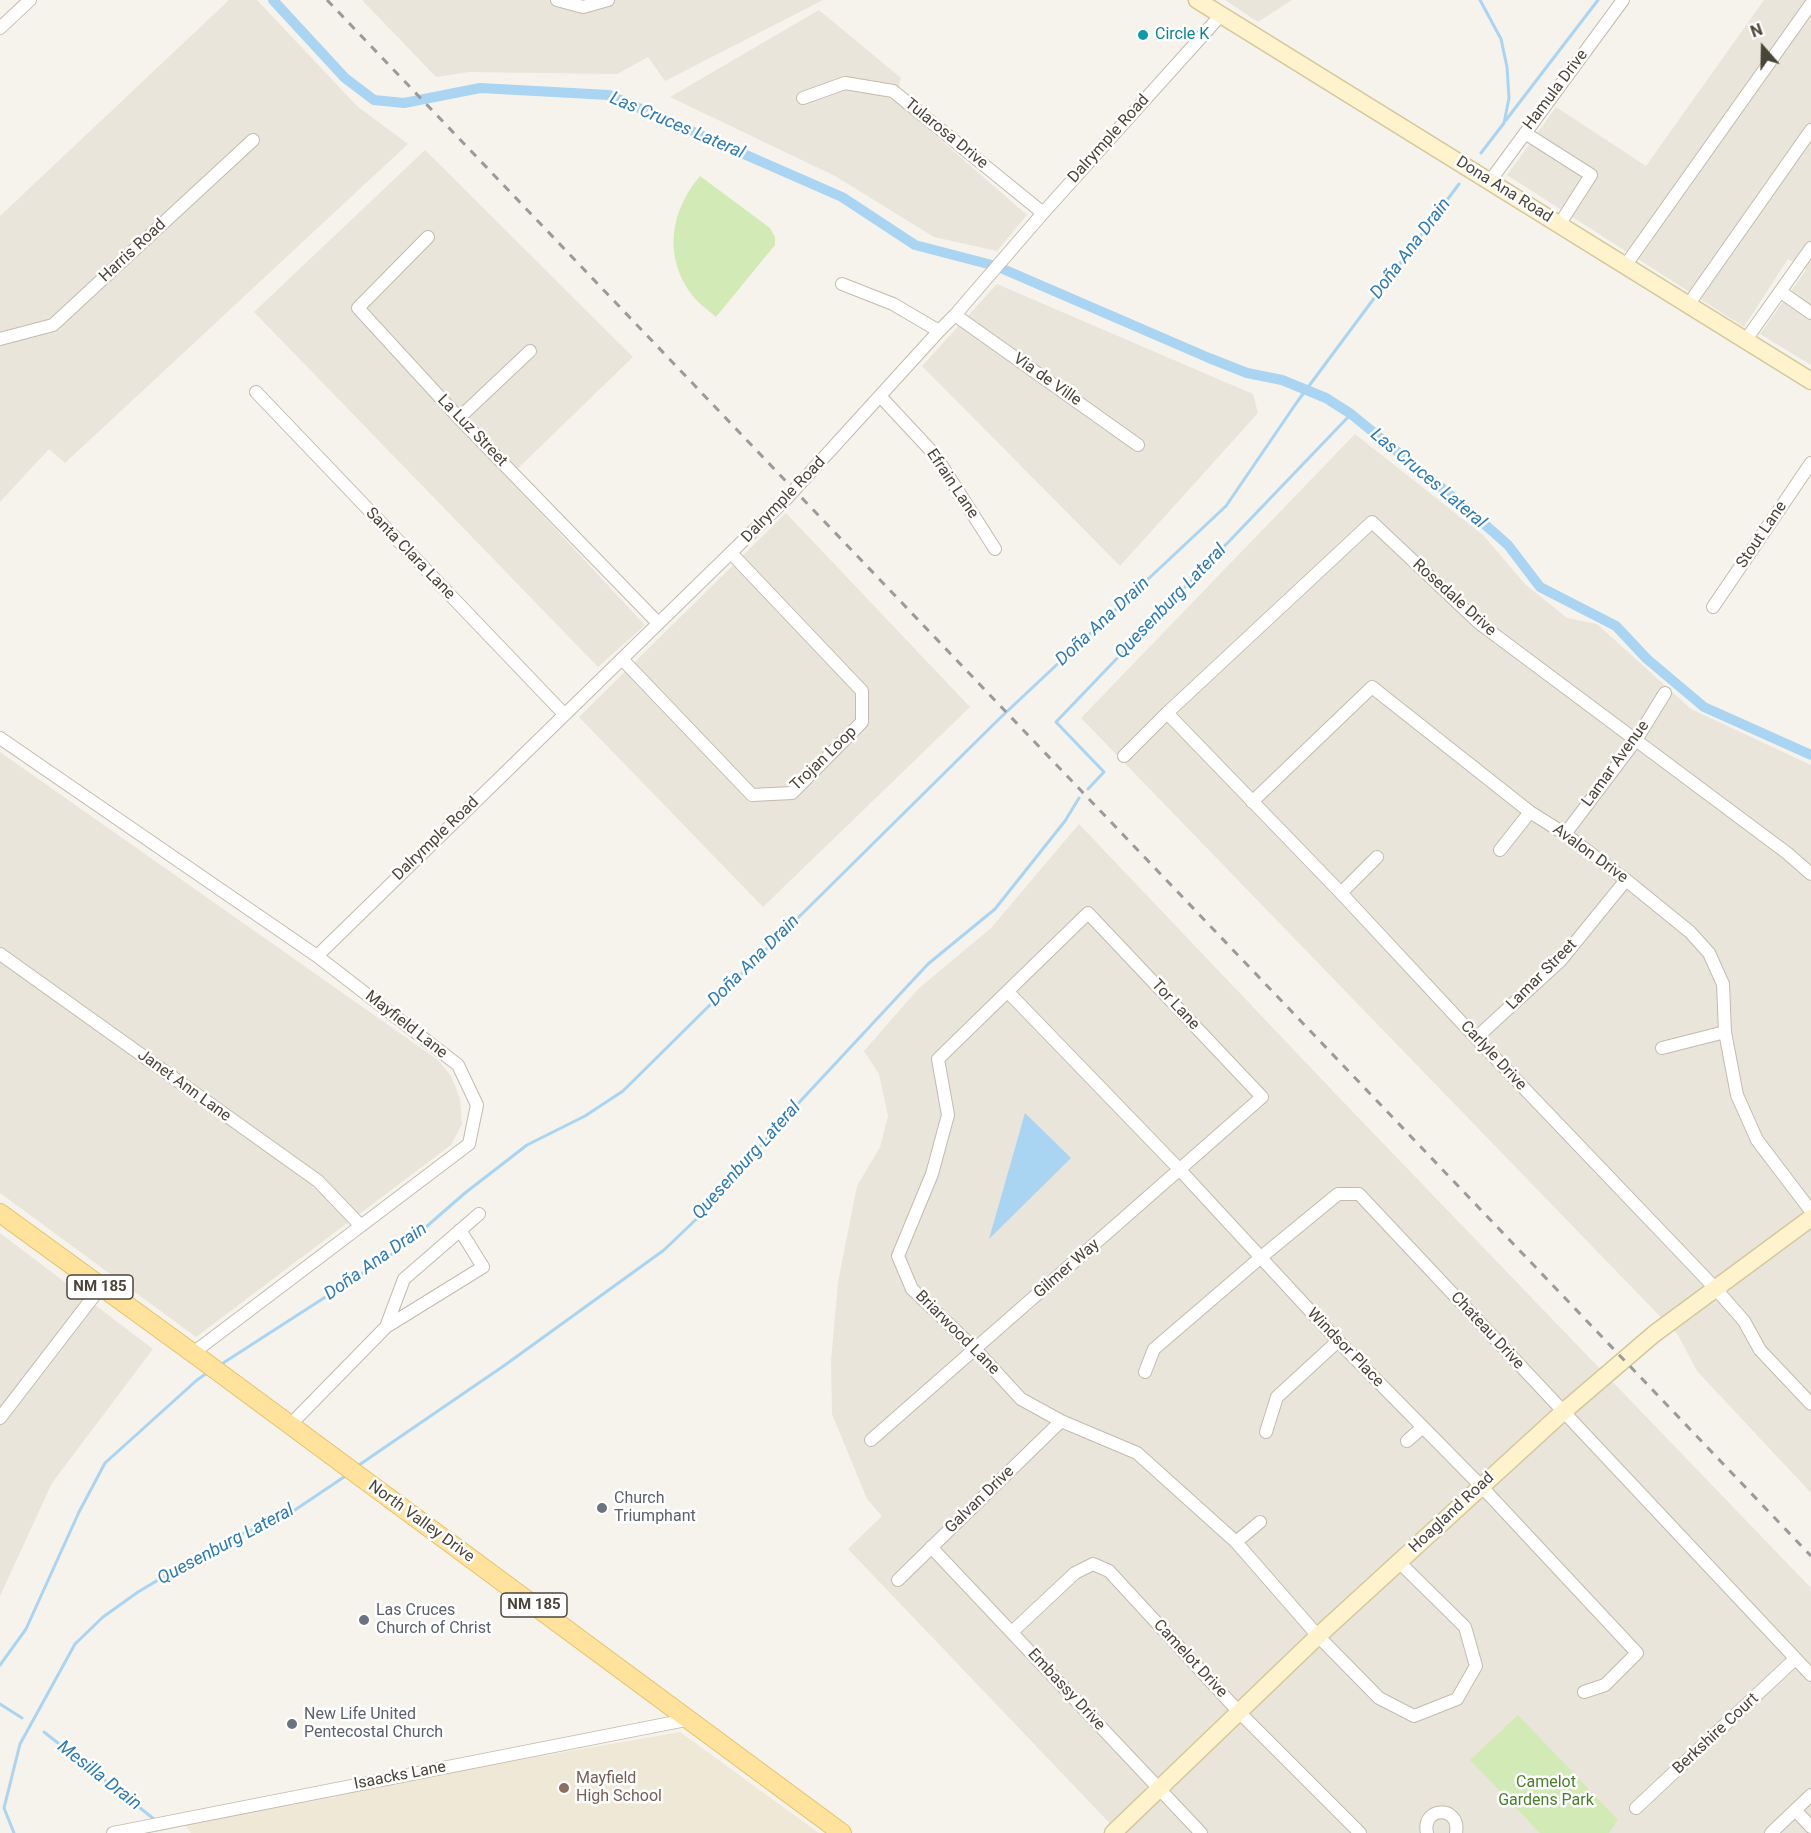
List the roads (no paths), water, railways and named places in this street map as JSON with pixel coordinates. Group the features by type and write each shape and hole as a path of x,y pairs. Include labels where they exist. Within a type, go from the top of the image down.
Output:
{"main road":[{"name":"North Valley Drive","path":"0,1214 197,1356 686,1720 842,1833"}],"street":[{"path":"557,0 583,7 608,0"},
{"name":"Hamula Drive","path":"1490,181 1623,0"},
{"name":"Dona Ana Road","path":"1200,1 1811,381"},
{"path":"0,28 22,3"},
{"path":"1625,266 1811,4"},
{"name":"Dalrymple Road","path":"317,956 795,490 956,315 1043,213 1221,15"},
{"name":"Tularosa Drive","path":"803,98 845,83 893,91 1043,213"},
{"path":"1688,305 1811,130"},
{"path":"1525,133 1591,175 1559,225"},
{"name":"Harris Road","path":"0,339 53,325 253,141"},
{"name":"La Luz Street","path":"428,237 358,308 459,418 658,623"},
{"path":"1745,341 1811,248"},
{"path":"842,284 893,304 939,331"},
{"path":"1780,292 1811,313"},
{"name":"Via de Ville","path":"956,315 1138,445"},
{"path":"459,418 530,351"},
{"name":"Santa Clara Lane","path":"256,392 564,714"},
{"name":"Efrain Lane","path":"880,396 935,455 995,549"},
{"name":"Stout Lane","path":"1713,607 1811,463"},
{"name":"Rosedale Drive","path":"1124,756 1167,712 1372,522 1479,623 1787,853 1811,874"},
{"name":"Trojan Loop","path":"622,659 752,795 792,793 862,722 862,691 731,553"},
{"name":"Avalon Drive","path":"1252,801 1372,687 1530,812 1565,834 1626,880 1690,932 1709,953 1723,984 1725,1032 1737,1095 1757,1140 1811,1211"},
{"name":"Lamar Avenue","path":"1565,834 1636,740 1665,693"},
{"name":"Carlyle Drive","path":"1167,712 1341,892 1476,1038 1715,1288 1744,1321 1760,1350 1810,1403"},
{"name":"Mayfield Lane","path":"0,738 317,956 458,1065 477,1105 469,1144 197,1356"},
{"path":"1500,850 1530,812"},
{"path":"1341,892 1377,857"},
{"name":"Lamar Street","path":"1476,1038 1562,960 1626,880"},
{"name":"Briarwood Lane","path":"1088,913 938,1059 948,1114 932,1174 898,1256 912,1289 975,1349 1021,1399 1061,1420 1137,1453 1236,1542 1318,1636 1379,1698 1414,1716 1458,1699 1476,1666 1465,1628 1399,1562"},
{"name":"Tor Lane","path":"1088,913 1262,1097"},
{"name":"Janet Ann Lane","path":"0,954 318,1181 361,1226"},
{"name":"Windsor Place","path":"1008,992 1180,1170 1338,1341 1480,1486 1637,1653 1605,1685 1584,1692"},
{"path":"1662,1048 1725,1032"},
{"name":"Gilmer Way","path":"872,1440 1262,1097"},
{"name":"Chateau Drive","path":"1145,1372 1154,1349 1260,1258 1338,1194 1359,1194 1811,1675"},
{"path":"386,1327 404,1280 479,1214"},
{"name":"Hoagland Road","path":"1113,1833 1318,1636 1563,1412 1654,1334 1811,1218"},
{"path":"290,1425 386,1327 483,1267 460,1230"},
{"path":"2,1412 100,1288"},
{"path":"1266,1432 1277,1397 1338,1341"},
{"name":"Galvan Drive","path":"898,1580 1061,1420"},
{"path":"1407,1441 1423,1427"},
{"path":"1236,1542 1260,1522"},
{"name":"Embassy Drive","path":"932,1547 1201,1833"},
{"name":"Camelot Drive","path":"1012,1632 1075,1573 1093,1564 1109,1571 1238,1711 1360,1833"},
{"name":"Berkshire Court","path":"1636,1808 1795,1659"},
{"name":"Isaacks Lane","path":"113,1833 686,1720"},
{"path":"1771,1833 1811,1795"},
{"path":"1795,1810 1811,1827"},
{"path":"1427,1833 1426,1826 1429,1819 1441,1812 1453,1818 1457,1828 1456,1833"}],"water":[{"path":"1025,1113 1071,1158 989,1239"}],"waterway":[{"name":"Las Cruces Lateral","path":"273,0 345,78 374,100 404,103 480,88 609,95 842,197 915,245 992,265"},
{"name":"Doña Ana Drain","path":"1480,0 1501,39 1507,67 1509,98 1504,123 1481,153"},
{"path":"1506,120 1598,0"},
{"name":"Doña Ana Drain","path":"220,1365 403,1247 465,1193 527,1145 585,1116 623,1091 1000,718 1226,506 1297,402 1459,184"},
{"name":"Las Cruces Lateral","path":"1003,269 1209,358 1247,373 1282,380 1326,398 1351,414 1465,507 1508,545 1540,587 1616,626 1647,659 1704,707 1811,755"},
{"name":"Quesenburg Lateral","path":"1088,789 1104,772 1056,722 1351,414"},
{"name":"Quesenburg Lateral","path":"359,1465 505,1365 664,1250 709,1207 780,1123 928,964 995,909 1065,821 1079,798"},
{"name":"Doña Ana Drain","path":"0,1665 26,1629 79,1512 105,1463 207,1373"},
{"name":"Quesenburg Lateral","path":"14,1833 4,1808 20,1744 75,1644 103,1617 138,1592 188,1562 244,1533 286,1516 344,1477"},
{"name":"Mesilla Drain","path":"0,1704 22,1718"},
{"name":"Mesilla Drain","path":"44,1732 154,1819"}],"railway":[{"path":"327,0 1811,1556"}],"place":[{"name":"Circle K","path":"1143,35"},
{"name":"Church Triumphant","path":"602,1508"},
{"name":"Las Cruces Church of Christ","path":"364,1620"},
{"name":"New Life United Pentecostal Church","path":"292,1724"},
{"name":"Mayfield High School","path":"564,1788"}],"park label":[{"name":"Camelot Gardens Park","path":"1546,1792"}]}
